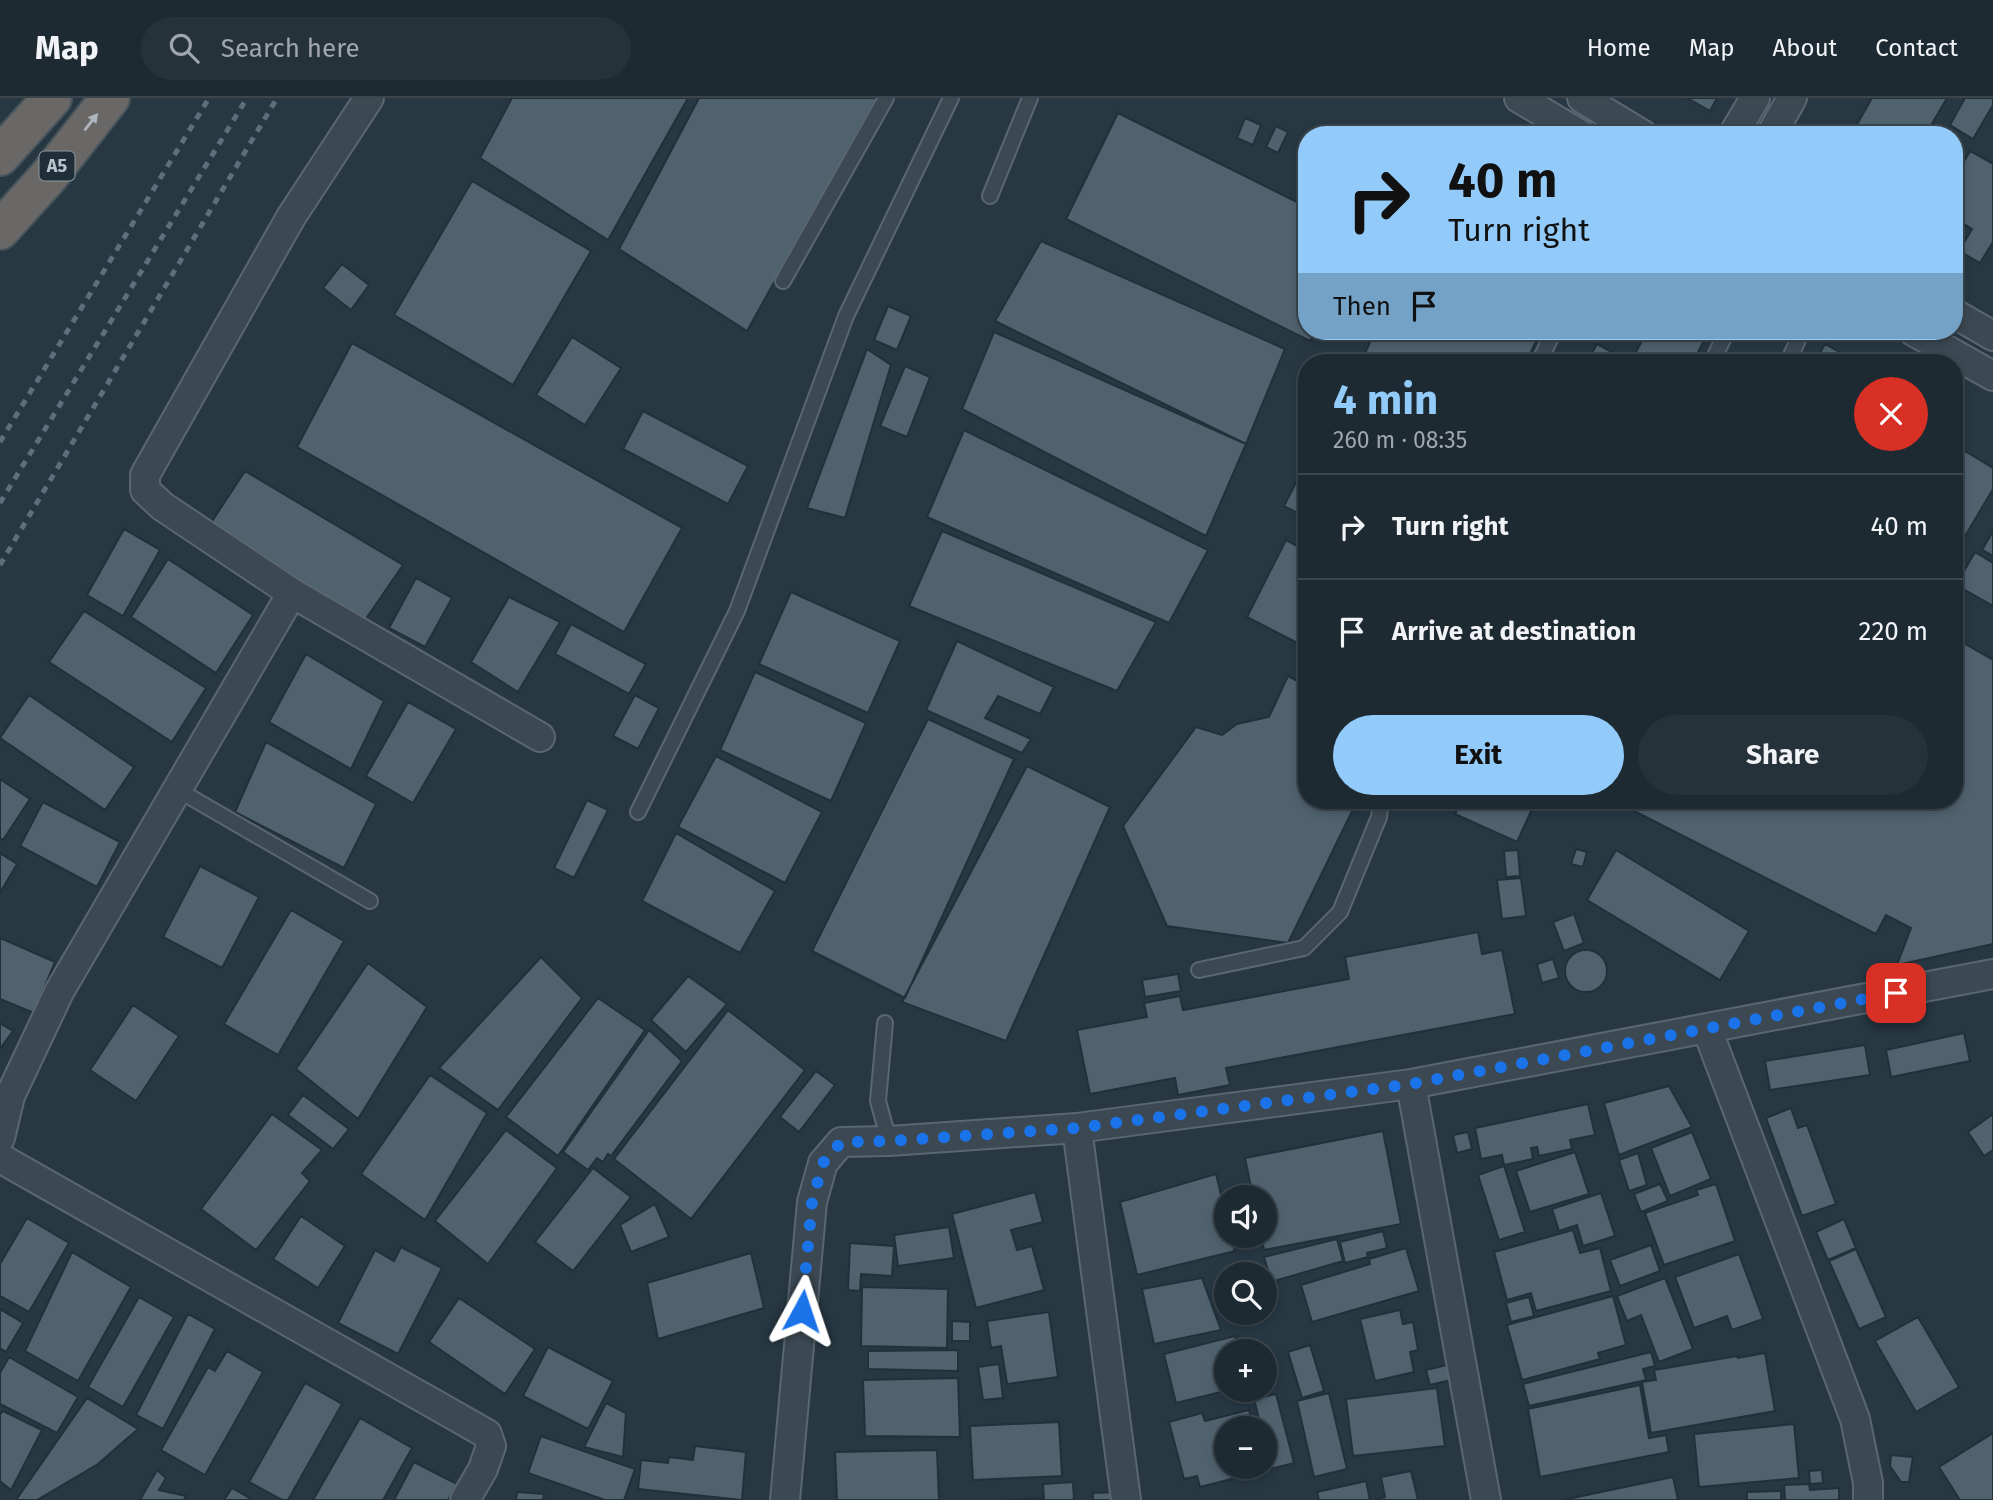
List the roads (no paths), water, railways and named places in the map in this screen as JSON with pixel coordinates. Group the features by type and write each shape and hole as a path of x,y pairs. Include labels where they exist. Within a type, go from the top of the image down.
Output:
{"highway":[{"name":"A5","path":"0,156 52,98"},
{"name":"A5","path":"0,230 48,177 110,98"}],"street":[{"path":"369,98 291,217 145,475 145,490 162,506 292,593 540,737"},
{"path":"1519,98 1566,126"},
{"path":"1582,98 1628,126"},
{"path":"1738,126 1755,98"},
{"path":"1776,126 1792,98"},
{"path":"1963,319 1993,336"},
{"path":"1929,340 1954,354"},
{"path":"1963,359 1993,376"},
{"path":"0,1139 10,1096 59,992 292,593"},
{"path":"785,1500 812,1202 823,1163 841,1142 1077,1128 1411,1084 1707,1029 1988,984"},
{"path":"1707,1029 1855,1419 1868,1483 1868,1500"},
{"path":"1411,1084 1486,1500"},
{"path":"1077,1128 1126,1500"},
{"path":"0,1158 486,1434 491,1446 483,1469 465,1500"}],"lane":[{"path":"783,281 886,98"},
{"path":"638,812 737,611 846,316 951,98"},
{"path":"990,196 1030,98"},
{"path":"178,790 370,901"},
{"path":"1199,970 1304,948 1340,912 1380,809"},
{"path":"885,1023 878,1101 889,1141"}],"railway":[{"path":"0,442 209,98"},
{"path":"0,503 247,98"},
{"path":"0,565 277,98"}]}
